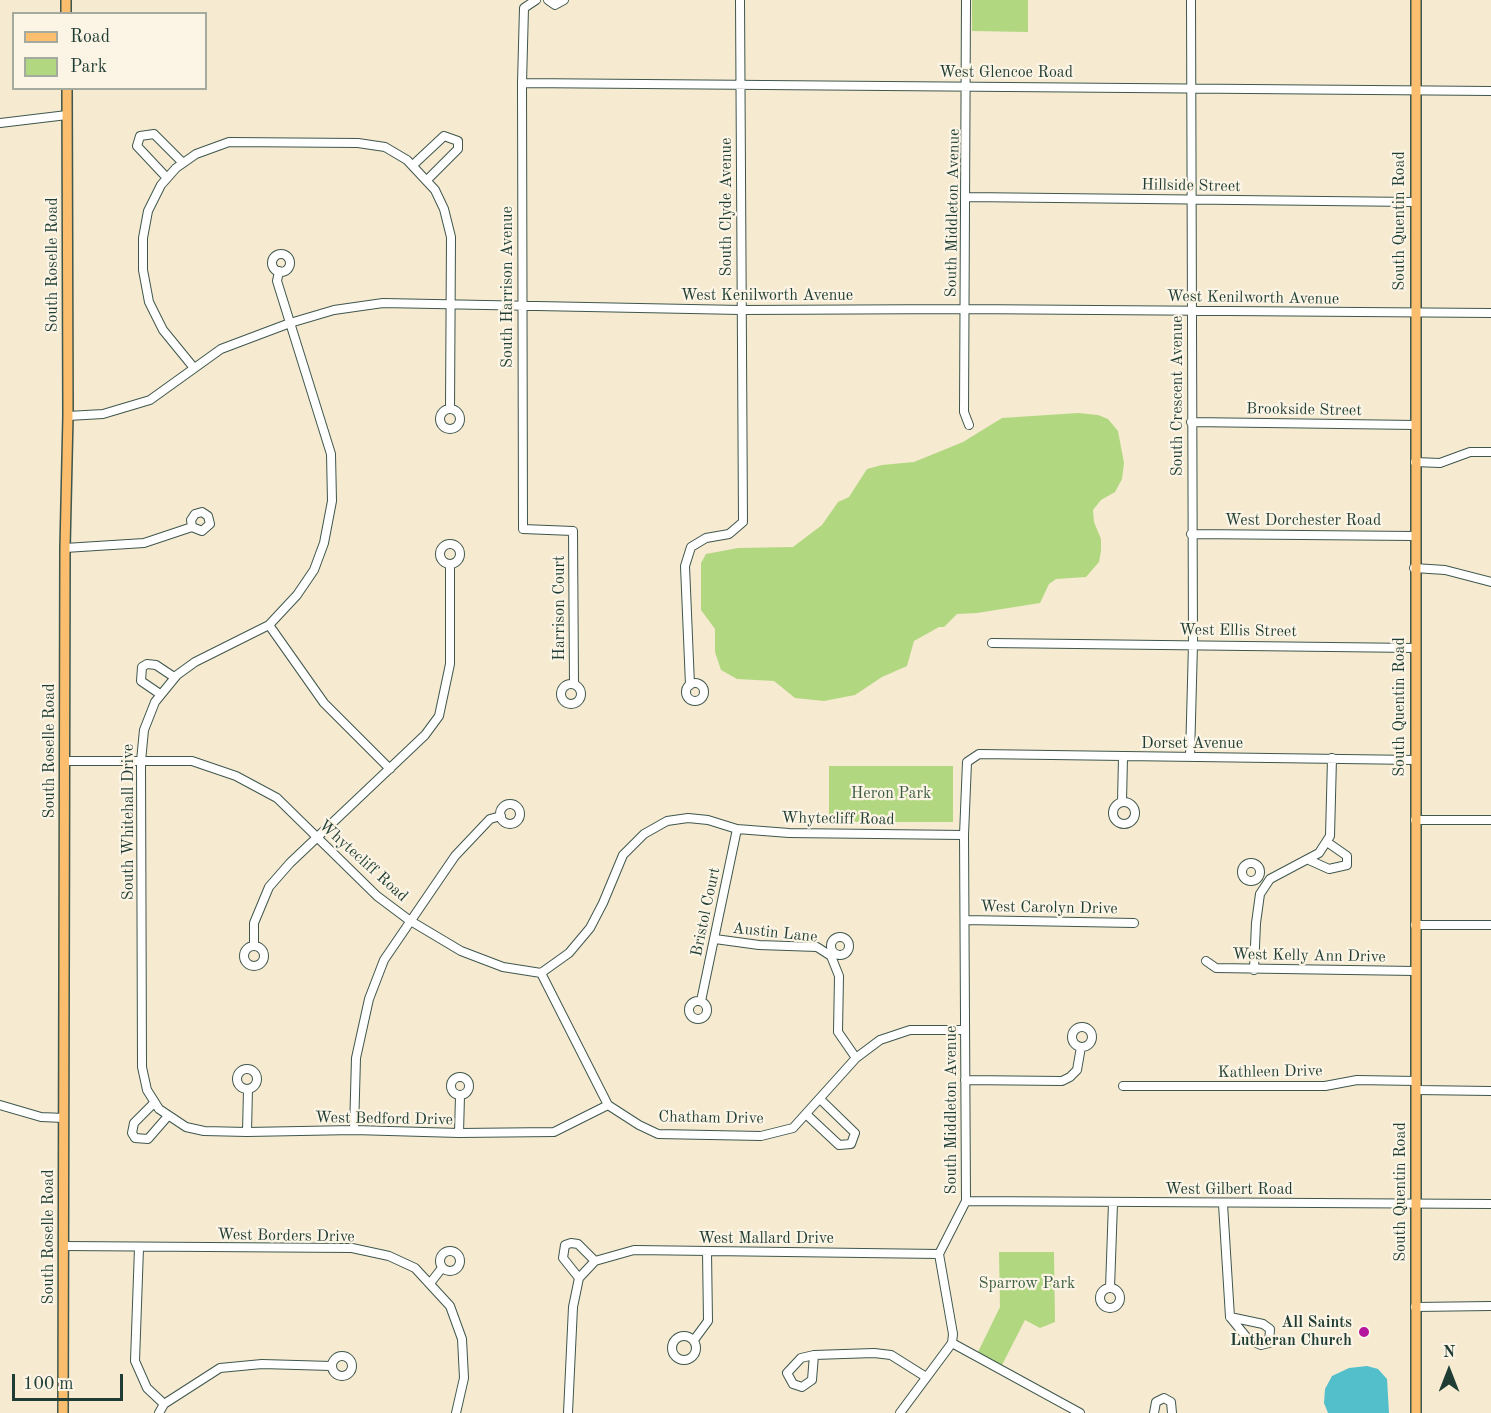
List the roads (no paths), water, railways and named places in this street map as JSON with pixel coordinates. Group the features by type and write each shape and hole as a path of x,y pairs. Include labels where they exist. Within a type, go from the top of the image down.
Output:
{"main road":[{"name":"South Quentin Road","path":"1416,0 1414,202 1416,314 1414,536 1416,1413"},
{"name":"South Roselle Road","path":"63,1413 65,548 69,416 67,90"}],"street":[{"name":"South Harrison Avenue","path":"536,0 524,8 522,82 523,529 573,531"},
{"path":"548,0 555,5 564,0"},
{"name":"South Clyde Avenue","path":"690,685 685,566 691,547 706,538 729,534 743,522 740,0"},
{"name":"South Middleton Avenue","path":"966,0 968,87 964,412 969,425"},
{"name":"South Crescent Avenue","path":"1190,757 1193,644 1191,0"},
{"name":"West Glencoe Road","path":"522,82 740,86 1491,91"},
{"path":"0,123 67,116"},
{"path":"167,178 136,147 140,136 154,134 182,162"},
{"path":"413,165 444,136 458,141 458,149 427,180"},
{"path":"194,368 163,330 149,302 143,270 143,238 148,211 167,178 182,162 196,154 229,142 358,143 385,147 413,165 427,180 444,209 451,237 450,409"},
{"name":"Hillside Street","path":"967,197 1414,202"},
{"name":"South Whitehall Drive","path":"156,1106 147,1090 142,1067 141,761 144,730 160,694 174,677 195,662 269,625 297,595 314,570 324,543 332,501 331,454 277,281 279,271"},
{"name":"West Kenilworth Avenue","path":"69,416 103,414 150,400 221,349 290,323 334,310 383,303 741,310 965,309 1491,313"},
{"name":"Brookside Street","path":"1191,422 1416,424"},
{"path":"1416,462 1440,463 1470,452 1491,452"},
{"path":"65,548 144,543 192,527"},
{"name":"Harrison Court","path":"573,531 574,684"},
{"name":"West Dorchester Road","path":"1191,534 1414,536"},
{"path":"254,946 254,923 269,887 290,863 318,839 425,735 439,716 445,697 450,664 450,564"},
{"path":"1414,568 1445,570 1491,582"},
{"path":"269,625 324,703 390,769"},
{"name":"West Ellis Street","path":"992,643 1415,648"},
{"path":"160,694 141,681 142,667 147,664 156,665 174,677"},
{"name":"Dorset Avenue","path":"969,758 979,754 1415,760"},
{"path":"1122,802 1123,757"},
{"name":"South Middleton Avenue","path":"939,1254 966,1201 964,835 966,767 969,758"},
{"path":"1254,970 1260,894 1270,879 1309,860 1319,853 1327,842 1331,819 1332,758"},
{"name":"Whytecliff Road","path":"66,761 192,761 236,776 277,798 377,896 409,920 460,951 503,967 542,973 569,953 590,928 623,855 644,834 667,821 688,818 708,820 737,829 789,832 964,835"},
{"path":"354,1130 356,1058 369,999 384,960 454,856 490,819 501,816"},
{"path":"1415,820 1491,820"},
{"name":"Bristol Court","path":"701,1001 737,829"},
{"path":"1309,860 1329,869 1347,865 1347,856 1327,842"},
{"path":"1258,878 1266,884"},
{"name":"West Carolyn Drive","path":"965,920 1134,923"},
{"path":"1415,925 1491,925"},
{"name":"Austin Lane","path":"715,939 759,945 818,947 833,955 839,976 838,1032 856,1058"},
{"name":"West Kelly Ann Drive","path":"1206,961 1216,968 1254,970 1415,971"},
{"path":"542,973 608,1105"},
{"name":"Chatham Drive","path":"608,1105 658,1134 761,1136 793,1128 856,1058 880,1040 910,1030 965,1030"},
{"path":"965,1080 1062,1081 1077,1070 1081,1047"},
{"name":"Kathleen Drive","path":"1123,1086 1325,1086 1357,1080 1491,1091"},
{"path":"247,1132 248,1089"},
{"path":"459,1133 460,1095"},
{"path":"807,1115 839,1145 850,1144 855,1133 820,1099"},
{"path":"0,1105 41,1118 64,1118"},
{"name":"West Bedford Drive","path":"156,1106 168,1116 194,1130 247,1132 354,1130 459,1133 554,1132 608,1105"},
{"path":"156,1106 134,1123 132,1133 135,1138 148,1139 168,1116"},
{"name":"West Gilbert Road","path":"966,1201 1491,1204"},
{"path":"1110,1288 1113,1203"},
{"path":"1223,1204 1230,1317 1248,1340 1261,1345 1269,1343 1270,1329 1263,1324 1230,1317"},
{"path":"568,1413 573,1307 579,1278 595,1261 579,1244 565,1245 563,1258 579,1278"},
{"name":"West Borders Drive","path":"64,1246 352,1248 389,1256 415,1268 431,1282 450,1306 462,1339 464,1378 457,1412"},
{"path":"139,1248 135,1361 147,1388 164,1404"},
{"name":"West Mallard Drive","path":"595,1261 634,1250 939,1254"},
{"path":"694,1340 708,1321 707,1252"},
{"path":"900,1413 952,1343 939,1254"},
{"path":"431,1282 442,1269"},
{"path":"1415,1306 1491,1306"},
{"path":"952,1343 1080,1413"},
{"path":"814,1354 891,1355 926,1377"},
{"path":"159,1413 164,1404 219,1368 262,1364 331,1366"},
{"path":"1155,1413 1156,1402 1164,1398 1171,1402 1172,1413"},
{"path":"457,1412 466,1413"}],"water":[{"path":"1367,1366 1378,1369 1387,1379 1389,1413 1328,1413 1324,1403 1325,1389 1332,1376 1349,1368"}],"place":[{"name":"All Saints Lutheran Church","path":"1364,1332"}],"park label":[{"name":"Heron Park","path":"891,794"},
{"name":"Sparrow Park","path":"1027,1284"}]}
